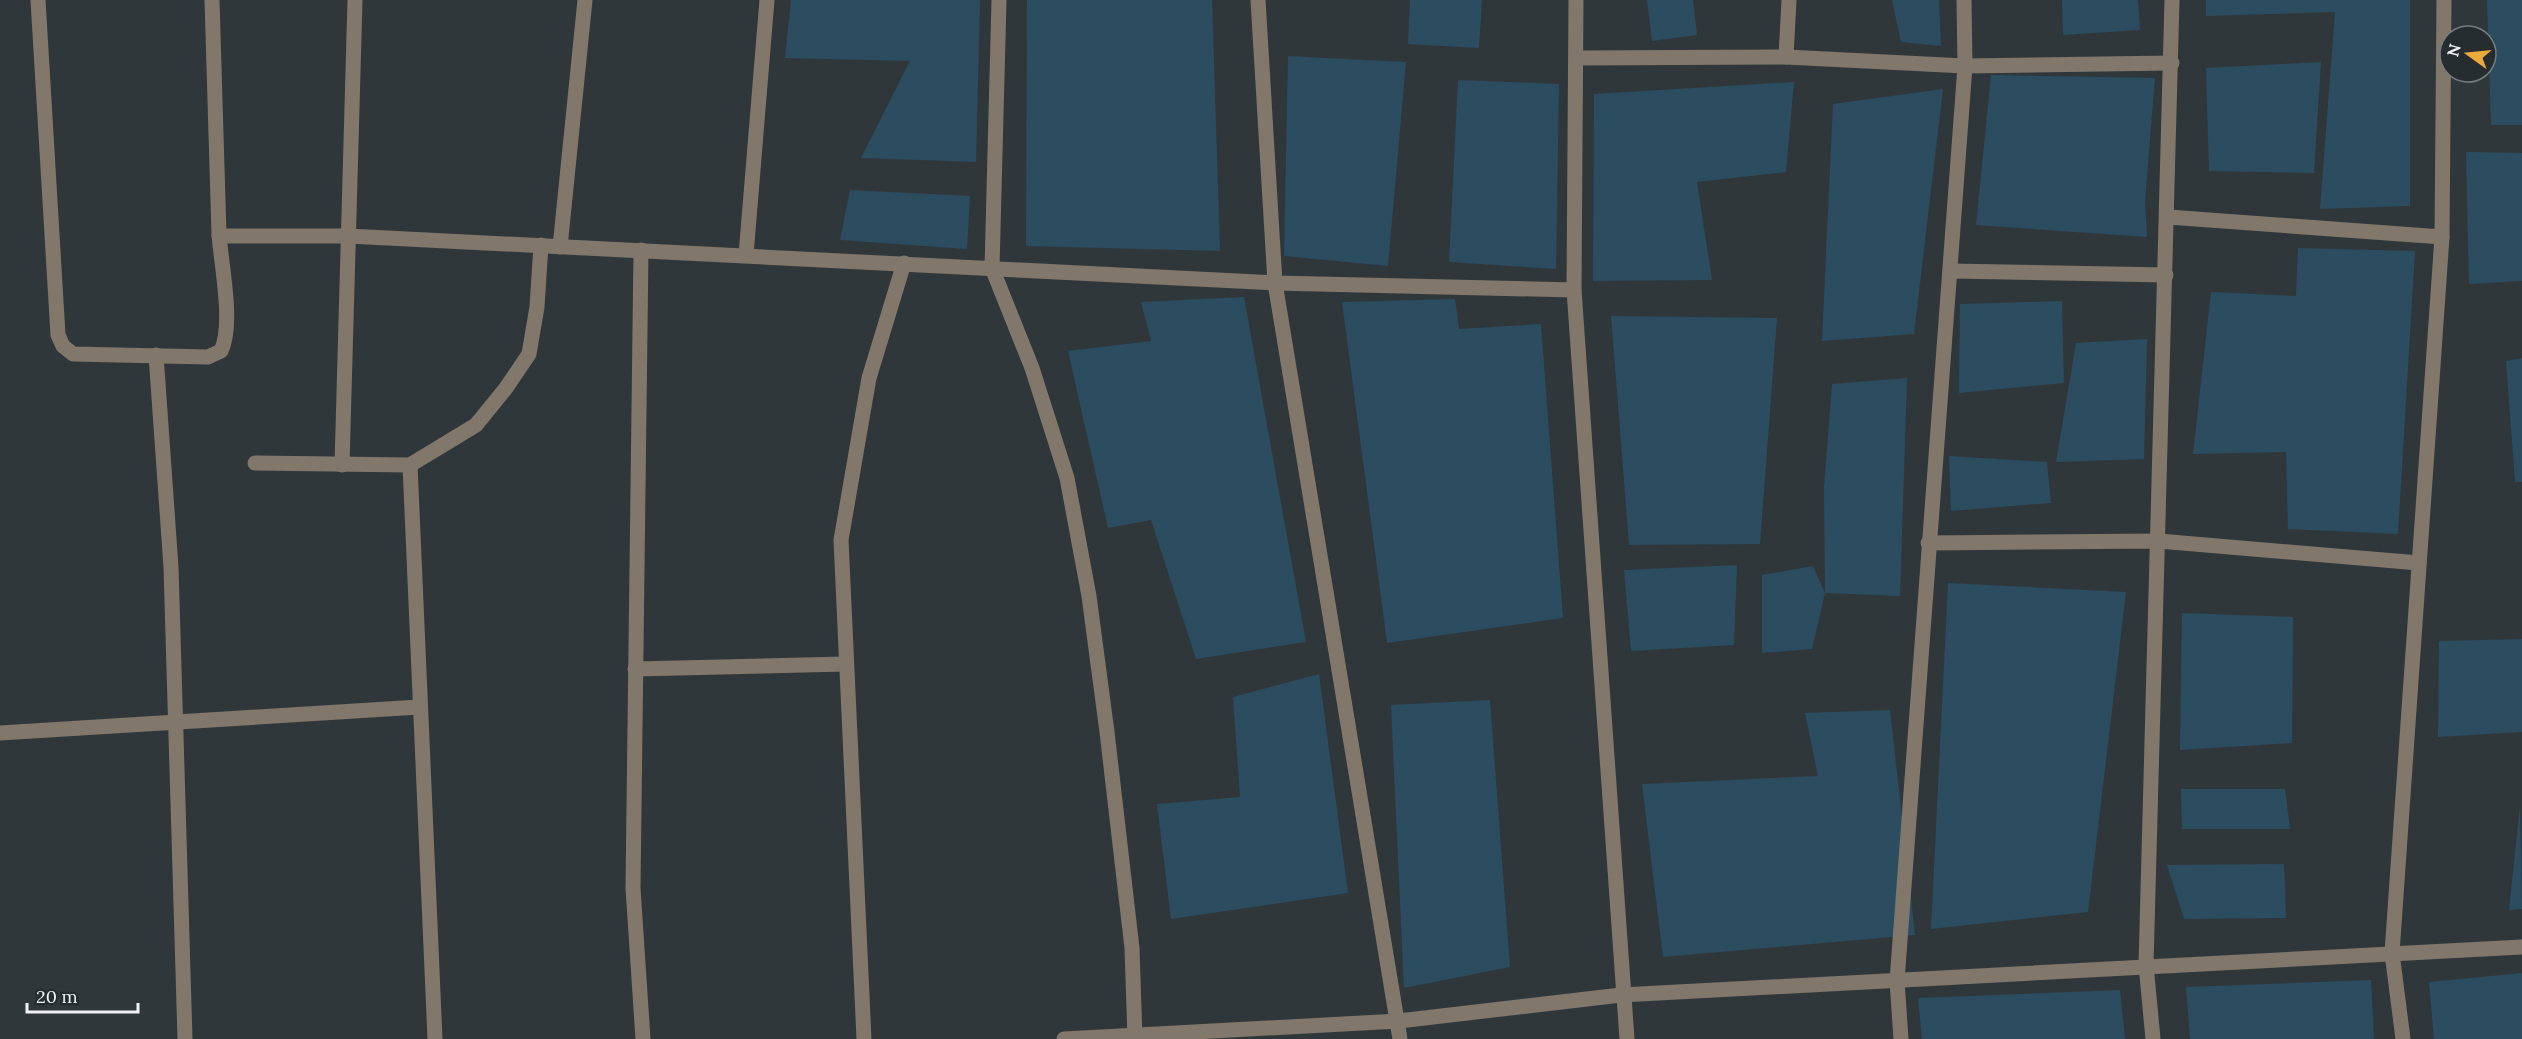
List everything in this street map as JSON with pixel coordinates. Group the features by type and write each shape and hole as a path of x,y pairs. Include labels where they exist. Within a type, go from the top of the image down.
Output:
{"street":[{"path":"38,0 58,335 63,346 73,354 208,357 221,351 225,343 226,325 219,236 212,0"},
{"path":"342,465 355,0"},
{"path":"560,247 585,0"},
{"path":"746,255 766,0"},
{"path":"999,0 992,268 1032,368 1067,478 1089,596 1132,948 1135,1036"},
{"path":"1258,0 1275,283 1399,1021 1400,1039"},
{"path":"1576,0 1574,290 1622,995 1627,1039"},
{"path":"1786,57 1789,0"},
{"path":"1901,1039 1897,981 1965,66 1964,0"},
{"path":"2153,1039 2146,965 2168,217 2172,0"},
{"path":"2403,1039 2392,953 2442,237 2444,0"},
{"path":"1576,57 1786,57 1965,66 2172,63"},
{"path":"2168,217 2442,237"},
{"path":"219,236 348,236 1275,283 1574,290"},
{"path":"255,463 410,465 476,425 506,388 529,354 537,307 542,245"},
{"path":"641,250 633,888 643,1039"},
{"path":"864,1039 841,540 869,378 904,263"},
{"path":"1950,271 2166,275"},
{"path":"156,355 171,567 185,1039"},
{"path":"410,465 435,1039"},
{"path":"1928,543 2159,541 2419,563"},
{"path":"634,669 846,664"},
{"path":"0,733 419,707"},
{"path":"1064,1039 1399,1021 1622,995 2146,965 2522,947"}],"building":[{"path":"791,0 980,0 976,162 861,158 910,61 785,58"},
{"path":"1027,0 1212,0 1220,251 1026,246"},
{"path":"1410,0 1482,0 1479,48 1408,44"},
{"path":"1647,0 1693,0 1697,35 1652,41"},
{"path":"1892,0 1939,0 1941,46 1901,42"},
{"path":"2062,0 2138,0 2140,30 2063,35"},
{"path":"2206,0 2410,0 2410,206 2320,209 2335,12 2206,16"},
{"path":"2487,0 2522,0 2522,125 2491,125 2490,84 2498,84 2498,24 2488,24"},
{"path":"1288,56 1406,62 1388,266 1284,256"},
{"path":"2321,62 2314,173 2209,171 2206,68"},
{"path":"1991,75 2155,78 2145,201 2147,237 1976,225"},
{"path":"1458,80 1559,84 1556,269 1449,262"},
{"path":"1794,82 1786,172 1697,182 1712,280 1593,281 1594,94"},
{"path":"1943,89 1914,334 1822,341 1833,104"},
{"path":"2466,152 2522,153 2522,281 2469,284"},
{"path":"850,190 970,196 967,249 840,240"},
{"path":"2298,248 2415,251 2398,534 2288,529 2286,452 2193,454 2211,292 2296,296"},
{"path":"1244,297 1306,642 1196,659 1151,520 1108,528 1068,351 1151,341 1141,302"},
{"path":"1455,299 1459,329 1541,324 1563,618 1387,643 1342,302"},
{"path":"2062,301 2064,383 1959,393 1960,304"},
{"path":"1611,316 1777,318 1760,544 1629,545"},
{"path":"2147,339 2144,459 2056,462 2076,343"},
{"path":"2522,358 2522,482 2515,482 2506,361"},
{"path":"1907,378 1900,596 1825,593 1824,487 1832,384"},
{"path":"1949,456 2047,462 2051,503 1951,511"},
{"path":"1737,565 1734,645 1631,651 1624,570"},
{"path":"1813,566 1825,593 1812,649 1762,653 1762,575"},
{"path":"1948,583 2126,592 2088,912 1931,929"},
{"path":"2182,613 2293,617 2292,743 2180,750"},
{"path":"2522,639 2522,732 2438,737 2439,641"},
{"path":"1319,674 1348,893 1171,919 1157,804 1240,797 1233,697"},
{"path":"1490,700 1510,967 1404,988 1391,705"},
{"path":"1890,710 1915,935 1663,957 1642,784 1818,776 1805,713"},
{"path":"2181,789 2285,789 2290,829 2182,829"},
{"path":"2520,806 2522,909 2509,910"},
{"path":"2284,864 2286,918 2184,919 2167,865"},
{"path":"2522,973 2522,1039 2434,1039 2429,982"},
{"path":"2371,980 2374,1039 2190,1039 2186,987"},
{"path":"2120,990 2125,1039 1922,1039 1918,998"}]}
